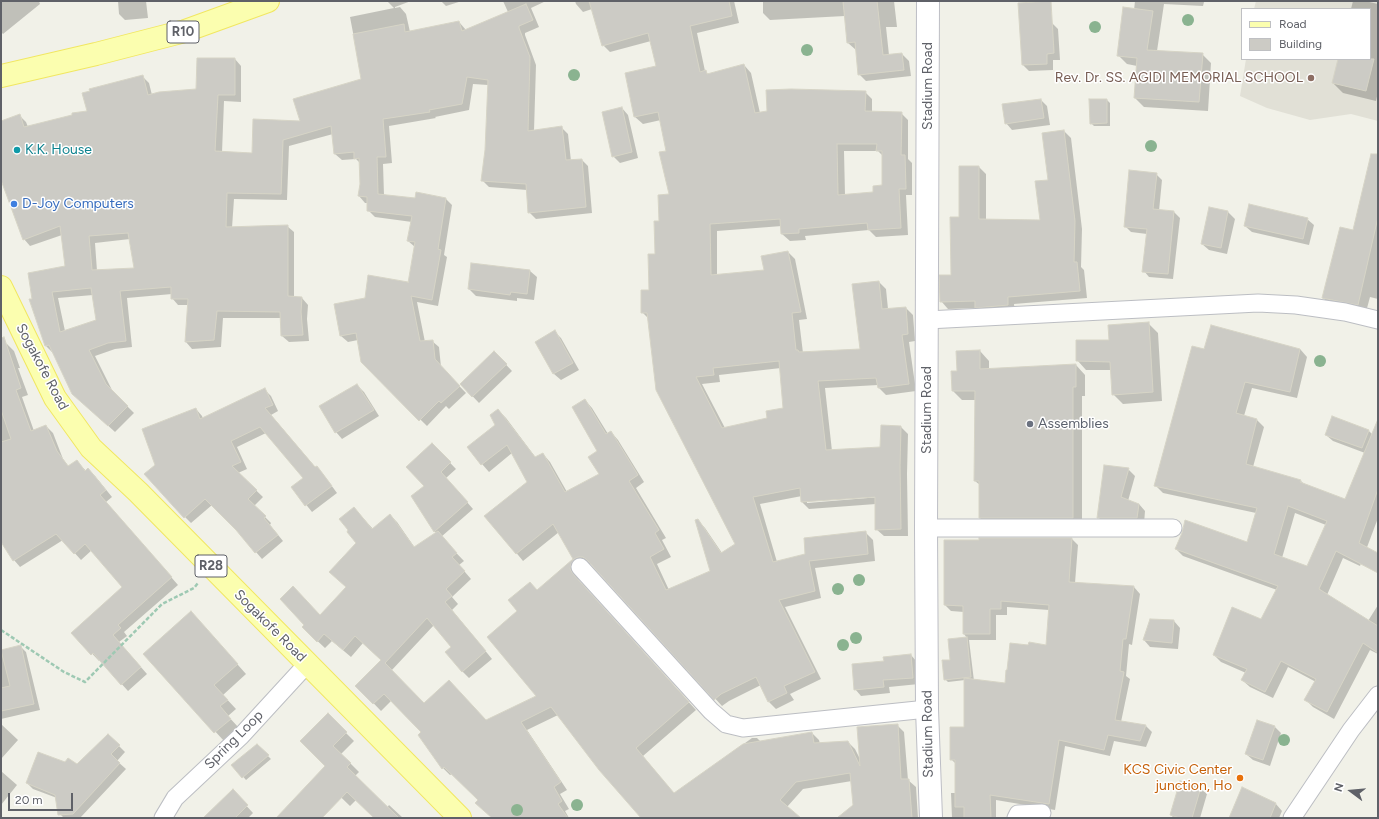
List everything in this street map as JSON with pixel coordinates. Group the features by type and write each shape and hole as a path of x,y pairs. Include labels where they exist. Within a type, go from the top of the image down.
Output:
{"main road":[{"name":"R10","path":"1,76 185,31 268,1"},
{"name":"Stadium Road","path":"928,1 928,320 926,528 927,709 931,818"},
{"name":"Sogakofe Road","path":"1,287 55,398 91,448 138,492 460,818"}],"street":[{"path":"928,320 1258,303 1296,305 1345,312 1378,320"},
{"path":"926,528 1173,528"},
{"path":"580,567 711,711 726,724 743,728 927,709"},
{"name":"Spring Loop","path":"163,818 175,798 241,736 308,663"},
{"path":"1292,818 1351,730 1378,695"},
{"path":"1016,818 1018,814 1042,813"}],"path":[{"path":"1,630 64,672 85,682 162,604 194,588 212,567"}],"shaded area":[{"name":"Rev. Dr. SS. AGIDI MEMORIAL SCHOOL","path":"1256,1 1378,1 1378,121 1351,114 1310,120 1267,108 1240,96 1246,60 1371,60 1371,8 1254,8"}],"building":[{"path":"589,1 729,1 732,16 690,26 700,72 706,70 707,74 744,64 755,113 767,111 766,90 791,89 866,91 865,111 902,112 901,155 905,155 906,189 899,189 901,228 868,230 867,223 799,229 799,233 781,234 780,219 710,224 711,275 764,270 761,256 788,251 801,312 792,313 796,350 799,352 860,349 852,284 879,281 882,309 906,307 908,334 902,335 909,384 878,388 876,378 818,381 826,450 880,447 881,425 901,426 901,529 875,530 875,497 801,502 800,488 753,497 773,562 805,554 804,538 866,531 868,554 809,561 815,591 779,600 815,672 784,686 787,693 768,702 756,677 721,694 714,700 587,560 583,557 574,559 570,569 689,702 636,748 674,793 743,744 812,732 814,743 848,741 860,766 857,727 898,724 901,779 909,779 912,818 837,818 853,805 850,773 796,782 780,800 801,818 641,818 599,770 551,707 521,722 561,782 554,787 562,801 558,804 568,818 492,818 475,803 478,800 444,767 442,769 418,735 421,732 384,694 373,704 355,686 381,660 355,636 343,650 324,634 317,642 302,627 304,625 280,599 293,586 320,615 346,587 329,572 356,543 339,519 354,507 372,529 390,514 414,547 438,531 457,553 452,557 465,571 446,589 452,596 445,602 486,651 462,672 445,652 451,647 427,618 385,663 424,703 449,680 486,720 536,696 487,637 517,611 508,600 530,582 537,590 573,559 553,524 516,554 484,516 527,482 507,445 481,465 467,447 495,425 490,415 498,409 535,457 543,453 565,492 599,474 588,457 597,451 572,407 585,399 606,434 611,431 638,475 629,481 659,530 655,533 664,549 650,557 666,590 710,571 695,520 698,519 721,553 735,544 656,390 647,313 641,313 641,290 649,290 648,254 655,254 654,221 659,221 658,195 669,194 659,152 666,151 658,112 634,117 625,73 656,66 648,33 602,46","holes":["837,144 877,144 876,151 882,151 882,185 873,186 873,192 838,195","779,361 783,408 766,411 767,418 722,428 696,377 714,375 713,368"]},
{"path":"843,1 877,1 883,55 902,53 904,70 858,75 855,42 847,43"},
{"path":"1051,1 1054,53 1047,54 1047,64 1022,65 1018,3"},
{"path":"526,4 533,20 519,26 519,28 530,57 528,131 562,126 566,160 582,159 586,207 528,213 526,184 481,181 485,150 488,80 467,77 462,104 429,110 430,112 383,119 386,157 377,157 378,194 415,198 416,192 446,198 438,249 441,250 432,300 411,296 420,341 433,340 435,359 460,386 441,403 439,401 419,421 361,362 356,333 340,336 334,304 365,298 368,275 408,283 415,242 407,241 412,216 367,211 367,197 358,196 360,184 359,158 354,159 354,152 334,154 331,126 283,140 281,194 227,193 226,227 288,225 288,296 302,297 301,312 303,335 281,336 280,312 217,311 214,340 185,342 188,299 171,299 171,287 120,291 126,341 108,343 89,350 106,384 128,406 108,426 72,394 49,345 45,346 29,299 32,299 28,273 65,266 60,226 23,240 1,180 1,121 20,114 24,127 72,115 72,113 87,111 82,93 90,91 89,89 143,75 148,95 159,92 196,89 197,58 235,58 235,95 218,95 215,151 252,153 253,119 300,121 293,99 361,79 353,34 404,24 405,32 459,21 462,31","holes":["128,233 134,268 92,270 89,236","91,288 96,320 60,332 52,292"]},
{"path":"1123,7 1153,11 1147,50 1203,53 1199,102 1134,98 1137,58 1117,56"},
{"path":"1374,59 1366,91 1332,83 1338,60"},
{"path":"1041,99 1044,118 1005,124 1002,104"},
{"path":"1089,99 1107,99 1107,123 1090,124"},
{"path":"622,107 632,152 612,157 602,112"},
{"path":"1064,130 1075,221 1074,262 1077,262 1080,291 1008,297 1008,305 975,308 975,301 940,302 939,275 951,275 950,217 959,217 959,166 979,166 979,219 1040,220 1035,181 1048,180 1042,133"},
{"path":"1371,154 1378,154 1378,217 1358,305 1322,298 1340,227 1353,230"},
{"path":"1129,170 1157,173 1153,209 1174,211 1168,274 1142,272 1147,229 1124,227"},
{"path":"1249,204 1308,218 1303,239 1244,226"},
{"path":"1209,207 1228,211 1221,248 1201,244"},
{"path":"471,263 530,270 527,294 511,292 510,295 468,289"},
{"path":"1149,322 1153,392 1112,395 1110,362 1076,361 1076,340 1109,340 1108,325"},
{"path":"1211,325 1300,349 1290,392 1245,382 1236,413 1257,419 1246,464 1301,480 1300,482 1345,499 1378,419 1378,489 1359,543 1378,553 1378,573 1336,551 1319,589 1378,626 1378,653 1363,643 1327,712 1304,700 1316,679 1281,661 1265,692 1241,680 1247,669 1213,655 1232,607 1261,619 1278,586 1175,549 1182,533 1185,520 1247,542 1257,508 1154,486 1192,346 1204,349","holes":["1288,506 1327,521 1307,566 1274,554"]},
{"path":"555,330 573,363 553,374 535,342"},
{"path":"4,337 21,388 16,390 31,431 46,425 57,451 68,466 77,460 85,471 88,468 106,490 100,495 172,577 118,625 121,628 113,635 141,667 121,685 93,653 91,655 71,633 122,587 85,544 74,554 56,534 13,561 1,542 1,442 11,439 1,410 1,338"},
{"path":"980,350 980,369 1076,364 1076,387 1073,387 1073,518 979,518 979,481 974,481 975,391 952,391 951,371 957,371 956,351"},
{"path":"494,351 507,364 472,397 460,384"},
{"path":"357,384 374,410 335,433 319,406"},
{"path":"265,388 273,405 265,408 315,467 317,466 332,486 305,506 291,487 303,478 260,427 231,441 241,462 232,466 257,490 248,499 266,516 264,518 278,535 255,553 236,530 205,499 184,518 173,506 144,474 155,465 142,429 196,408 200,419"},
{"path":"1332,416 1369,430 1362,448 1325,435"},
{"path":"432,443 451,462 441,472 468,502 434,532 411,496 424,486 406,467"},
{"path":"1104,465 1129,468 1121,497 1139,504 1137,518 1097,518"},
{"path":"979,538 1072,538 1069,582 1134,586 1126,639 1123,639 1120,671 1124,672 1115,720 1146,725 1140,741 1108,735 1104,750 1059,740 1049,804 990,795 991,818 964,818 964,807 955,807 955,760 950,760 950,727 964,727 964,678 1005,683 1010,643 1028,645 1029,642 1046,645 1049,605 1001,601 1001,609 990,609 990,634 963,634 963,606 944,605 944,540 979,540"},
{"path":"191,611 238,664 214,685 228,700 220,706 231,719 214,733 143,654"},
{"path":"1150,619 1174,620 1172,643 1143,640"},
{"path":"967,637 971,677 944,680 942,660 950,660 948,639"},
{"path":"21,645 34,704 1,711 1,688 10,686 1,650"},
{"path":"911,654 913,678 883,680 884,687 854,690 852,664 884,661 883,657"},
{"path":"328,713 347,732 333,746 351,763 347,767 399,818 374,818 347,792 322,818 276,818 325,766 300,741"},
{"path":"1257,720 1275,726 1263,760 1245,754"},
{"path":"108,734 120,745 111,754 120,763 73,814 58,815 55,795 26,783 38,752 65,762 68,758 77,764"},
{"path":"257,744 269,755 242,778 231,765"},
{"path":"1180,781 1201,787 1192,818 1180,818 1170,815"},
{"path":"1242,787 1276,803 1270,818 1229,818"},
{"path":"233,789 248,805 235,818 203,818"}],"place":[{"name":"Rev. Dr. SS. AGIDI MEMORIAL SCHOOL","path":"1311,78"},
{"name":"K.K. House","path":"17,150"},
{"name":"D-Joy Computers","path":"14,204"},
{"name":"Assemblies","path":"1030,424"},
{"name":"KCS Civic Center junction, Ho","path":"1240,778"}]}
